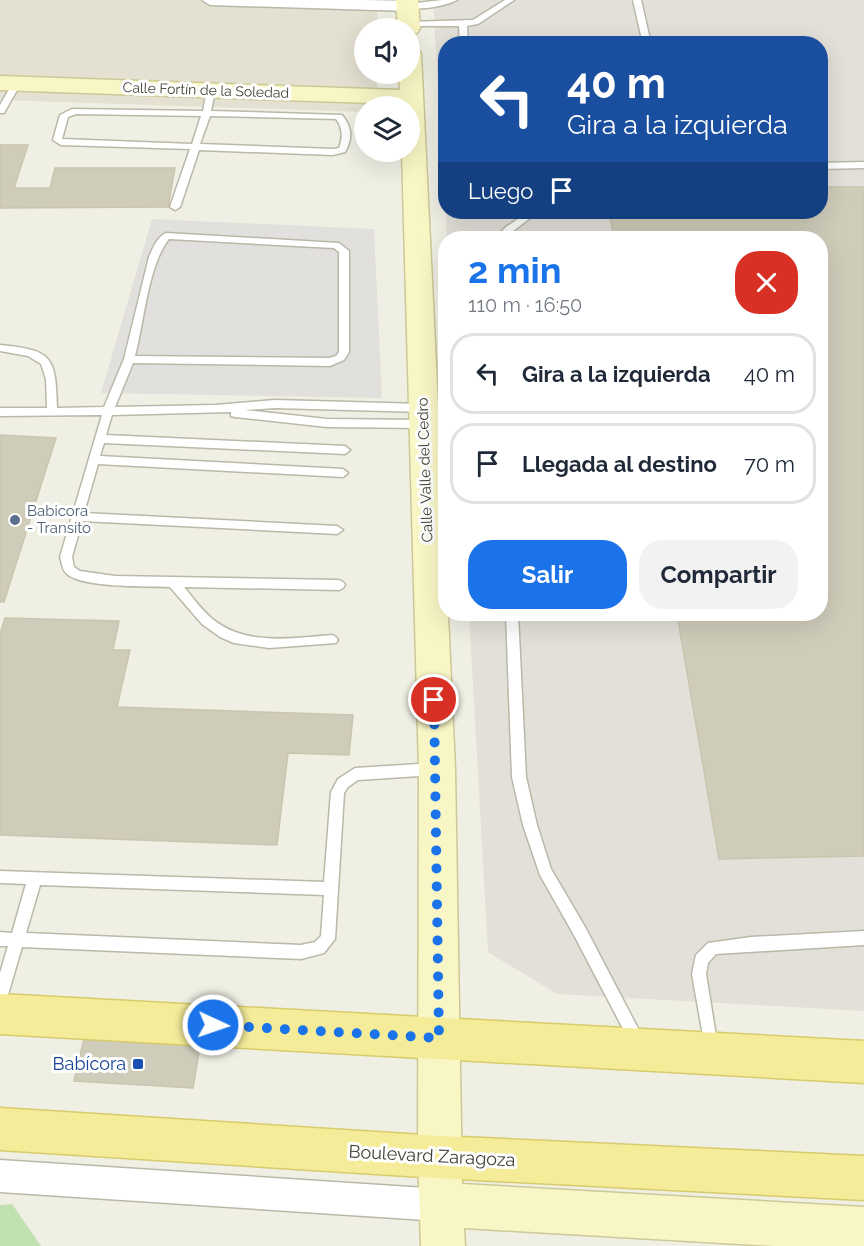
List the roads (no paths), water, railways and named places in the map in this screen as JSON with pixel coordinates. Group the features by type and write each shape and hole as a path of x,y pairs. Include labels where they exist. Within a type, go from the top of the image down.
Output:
{"main road":[{"path":"0,1014 864,1062"},
{"name":"Boulevard Zaragoza","path":"0,1129 440,1157 849,1177"}],"street":[{"path":"210,0 258,1 408,15"},
{"name":"Calle Fortín de la Soledad","path":"8,83 209,101 354,98"},
{"name":"Calle Valle del Cedro","path":"413,162 437,769 442,1226"},
{"path":"1,1178 442,1226 853,1229 849,1177"}],"lane":[{"path":"408,15 430,5 453,0"},
{"path":"408,15 463,24 475,22 510,0"},
{"path":"637,0 645,36"},
{"path":"463,24 464,36"},
{"path":"0,111 8,83"},
{"path":"175,207 209,101"},
{"path":"209,101 339,117 345,123 347,134 345,146 342,150 315,152 60,142 57,140 64,115 75,111 209,101"},
{"path":"828,166 864,165"},
{"path":"507,231 523,219"},
{"path":"129,359 330,362 340,358 344,352 344,251 336,245 323,244 166,236 160,240 149,274 129,359 108,411 66,557 69,570 77,575 115,581 339,585"},
{"path":"0,348 30,351 44,358 51,372 52,410"},
{"path":"0,412 216,410 275,404 332,405 423,416"},
{"path":"327,423 332,405"},
{"path":"216,410 327,423 423,416"},
{"path":"101,439 345,450"},
{"path":"94,460 343,473"},
{"path":"79,517 337,530"},
{"path":"174,583 209,624 229,638 257,643 332,640"},
{"path":"512,621 519,777 530,825 545,871 580,932 641,1049"},
{"path":"0,939 301,952 319,948 328,939 335,815 338,792 343,783 355,774 437,769"},
{"path":"0,877 331,889"},
{"path":"0,998 34,880"},
{"path":"712,1054 699,975 701,960 713,948 864,938"}],"place":[{"name":"Babicora - Transito","path":"15,520"},
{"name":"Babícora","path":"138,1064"}]}
